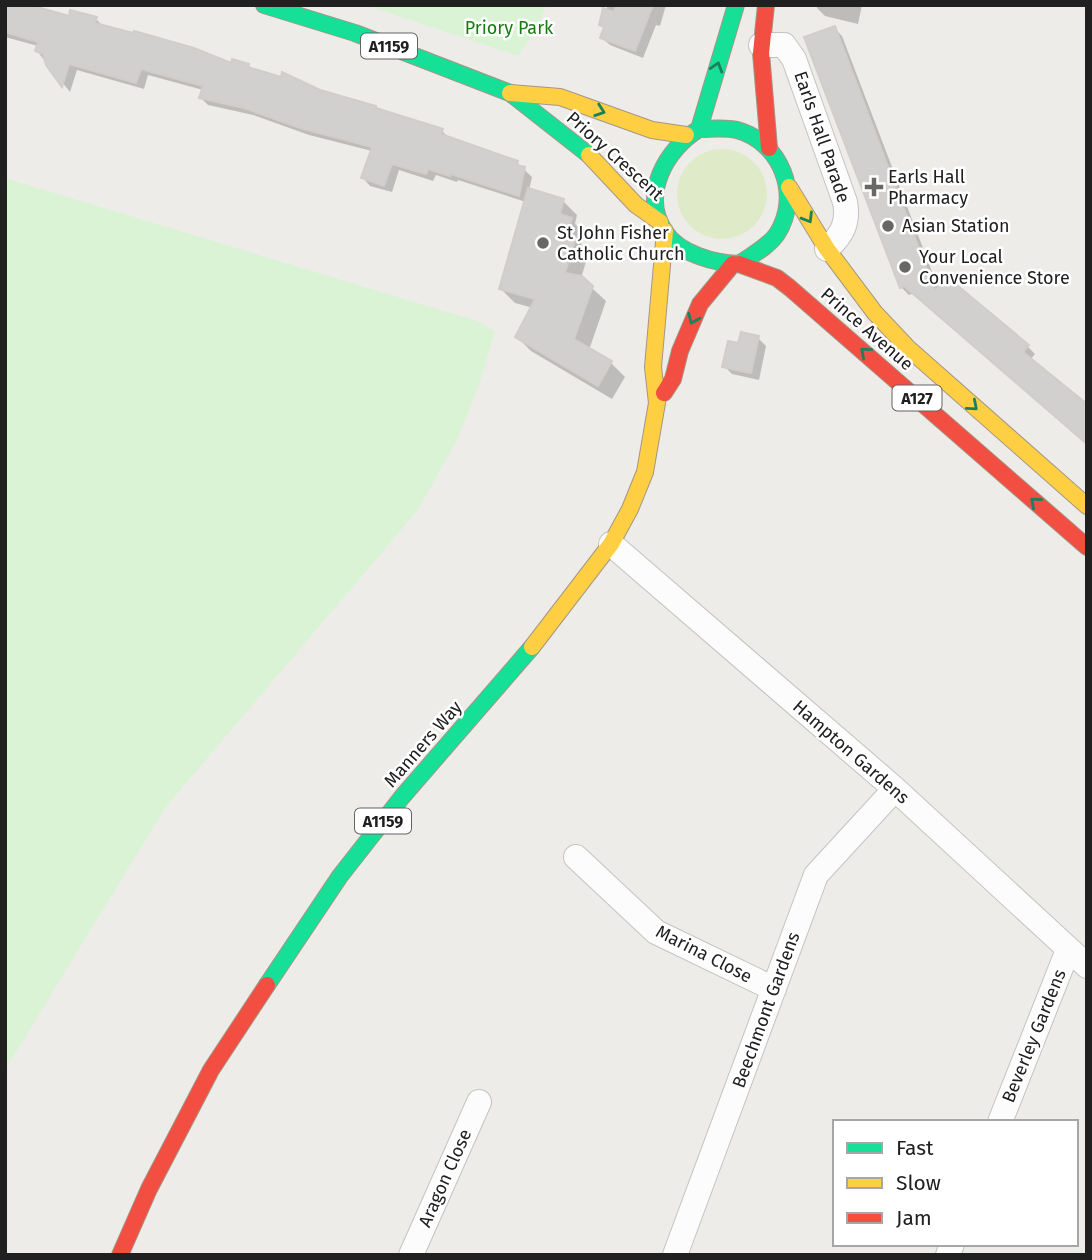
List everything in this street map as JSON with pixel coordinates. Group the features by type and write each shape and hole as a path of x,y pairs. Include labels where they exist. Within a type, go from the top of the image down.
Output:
{"main road":[{"name":"Priory Crescent","path":"264,5 355,33 510,93 560,97 652,130 693,132"},
{"path":"693,132 736,129 758,139 769,148 779,163 789,187 784,222 775,235 736,264 699,255 682,247 662,226 657,213 657,183 663,165 673,149 693,132 736,5"},
{"path":"766,5 772,45 769,148"},
{"name":"Priory Crescent","path":"510,93 587,153 636,205 662,226"},
{"name":"Prince Avenue","path":"789,187 827,249 875,313 908,348 1087,506"},
{"name":"Manners Way","path":"120,1255 149,1189 211,1070 333,886 402,797 542,636 611,544 630,509 645,472 657,403 653,367 661,295 662,226"},
{"name":"Prince Avenue","path":"736,264 777,278 790,288 1087,547"},
{"name":"Manners Way","path":"657,403 673,379 680,351 700,304 736,264"}],"street":[{"name":"Earls Hall Parade","path":"772,45 794,58 847,213 847,223 827,249"},
{"name":"Hampton Gardens","path":"611,544 895,789 1078,958"},
{"name":"Beechmont Gardens","path":"675,1255 816,875 895,789"},
{"name":"Marina Close","path":"576,858 656,932 774,989"},
{"name":"Beverley Gardens","path":"1001,1120 1078,958"},
{"name":"Aragon Close","path":"411,1255 480,1102"}],"green space":[{"name":"Priory Park","path":"365,5 546,5 539,25 518,56"},
{"path":"713,149 731,149 747,156 760,169 767,185 767,203 760,219 747,232 731,239 713,239 697,232 684,219 677,203 677,185 684,169 697,156"},
{"path":"5,178 477,321 495,331 479,385 458,438 418,510 165,808 5,1070"}],"building":[{"path":"5,5 30,5 69,16 70,10 97,17 95,23 194,48 231,63 232,59 281,77 282,72 320,90 443,129 441,134 518,161 517,165 525,167 519,196 451,174 450,176 428,169 426,174 392,164 384,186 361,178 372,147 300,128 244,108 199,98 203,86 141,69 136,83 69,64 62,87 46,65 43,54 35,51 38,42 5,32"},
{"path":"616,5 653,5 635,51 600,38 604,27 599,25 603,8 614,12"},
{"path":"835,26 935,291 947,277 1029,345 1023,352 1087,404 1087,444 904,286 900,288 804,37"},
{"path":"528,188 564,199 560,214 572,218 567,234 576,237 565,273 582,276 593,286 574,339 612,361 598,386 515,337 535,299 499,289"},
{"path":"741,332 759,336 751,373 722,367 728,341 738,343"}],"traffic: fast":[{"path":"264,5 355,33 510,93 589,155"},
{"path":"699,129 736,5"},
{"path":"699,129 732,129 752,136 776,158 783,172 787,203 777,234 769,243 739,264 719,262 688,252 671,240 658,218 655,203 660,174 676,148 699,129"},
{"path":"267,985 340,876 402,797 532,647"}],"traffic: slow":[{"path":"510,93 560,97 652,130 686,135"},
{"path":"589,155 636,205 660,222"},
{"path":"789,187 827,249 875,313 908,348 1087,506"},
{"path":"532,647 611,544 630,509 645,472 657,403 653,367 665,231"}],"traffic: jam":[{"path":"766,5 761,53 769,148"},
{"path":"664,393 673,379 680,351 700,304 733,264"},
{"path":"739,264 777,278 790,288 1087,547"},
{"path":"120,1255 149,1189 211,1070 267,985"}],"place":[{"name":"Earls Hall Pharmacy","path":"874,187"},
{"name":"Asian Station","path":"888,226"},
{"name":"St John Fisher Catholic Church","path":"543,243"},
{"name":"Your Local Convenience Store","path":"905,267"}]}
